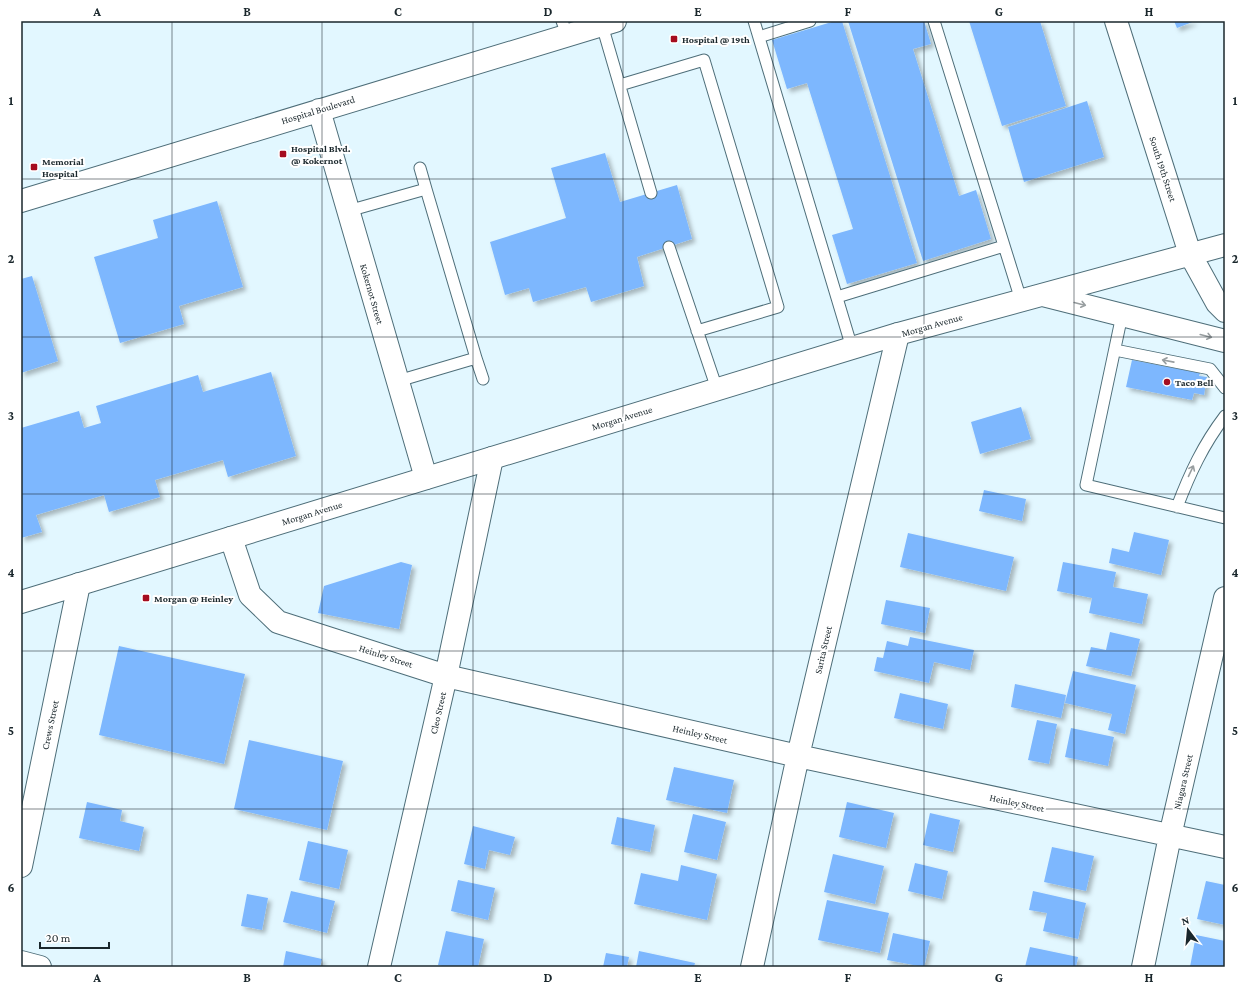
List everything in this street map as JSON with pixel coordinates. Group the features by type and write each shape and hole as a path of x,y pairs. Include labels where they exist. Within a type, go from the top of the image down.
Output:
{"street":[{"name":"South 19th Street","path":"1116,21 1190,254 1217,303 1225,311"},
{"name":"Hospital Boulevard","path":"21,201 318,110 564,28 608,23"},
{"name":"Kokernot Street","path":"318,110 426,478"},
{"name":"Morgan Avenue","path":"21,602 898,334 1225,245"},
{"path":"1042,295 1225,341"},
{"name":"Sarita Street","path":"752,967 798,756 898,334"},
{"name":"Cleo Street","path":"379,967 446,676 492,458"},
{"name":"Heinley Street","path":"231,538 250,595 278,622 446,676 798,756 1225,847"},
{"name":"Crews Street","path":"21,866 79,584"},
{"name":"Niagara Street","path":"1143,967 1170,836 1225,598"},
{"path":"21,962 40,967"}],"lane":[{"path":"754,21 852,348"},
{"path":"759,37 810,21"},
{"path":"934,21 1020,300"},
{"path":"608,23 620,85 651,193"},
{"path":"620,85 704,60 778,307 697,331"},
{"path":"420,168 483,379"},
{"path":"348,211 426,188"},
{"path":"837,297 1004,246"},
{"path":"669,247 717,389"},
{"path":"1122,315 1086,485 1225,518"},
{"path":"1115,350 1210,369 1225,388"},
{"path":"398,382 476,358"},
{"path":"1177,507 1191,470 1212,433 1225,416"}],"building":[{"path":"835,21 842,21 917,263 847,284 832,235 853,229 807,83 787,89 772,40"},
{"path":"848,21 924,21 931,44 913,49 959,196 976,190 991,239 923,261"},
{"path":"969,21 1040,21 1066,106 1002,126"},
{"path":"1174,21 1195,21 1177,28"},
{"path":"1087,101 1104,157 1024,182 1008,127"},
{"path":"605,153 620,202 677,185 692,239 637,257 644,286 591,302 586,287 533,302 529,288 505,295 490,242 566,218 551,168"},
{"path":"217,201 243,287 179,306 184,324 120,343 94,257 158,238 153,220"},
{"path":"32,276 58,361 21,373 21,279"},
{"name":"Taco Bell","path":"1132,360 1200,373 1199,376 1207,377 1204,395 1194,393 1192,400 1126,387"},
{"path":"271,372 296,456 228,477 223,460 155,480 160,497 109,512 104,495 36,515 42,532 21,538 21,428 79,411 84,428 101,423 96,406 198,375 203,392"},
{"path":"1021,407 1031,439 980,454 971,422"},
{"path":"984,490 1026,499 1022,521 979,511"},
{"path":"1134,532 1169,540 1161,575 1109,563 1112,548 1129,552"},
{"path":"908,533 1014,557 1006,591 900,567"},
{"path":"401,562 412,565 399,629 318,613 324,586"},
{"path":"1063,562 1116,572 1113,587 1148,594 1142,624 1089,613 1092,598 1057,591"},
{"path":"886,600 930,608 925,633 881,624"},
{"path":"1110,632 1140,639 1131,676 1086,666 1091,647 1106,650"},
{"path":"910,637 974,650 970,670 934,662 929,683 874,671 877,657 883,658 887,641 908,646"},
{"path":"119,646 245,674 224,764 99,735"},
{"path":"1073,671 1136,685 1125,734 1108,730 1112,714 1065,703"},
{"path":"1015,684 1066,695 1061,718 1011,707"},
{"path":"900,693 948,704 943,729 894,718"},
{"path":"1037,720 1057,724 1049,764 1028,760"},
{"path":"1071,728 1114,737 1108,766 1065,757"},
{"path":"249,740 343,761 327,830 234,809"},
{"path":"674,767 734,780 727,813 666,800"},
{"path":"87,802 122,810 120,821 144,827 139,851 79,838"},
{"path":"847,802 894,813 886,848 839,837"},
{"path":"930,813 960,820 953,852 923,845"},
{"path":"693,814 726,822 717,860 684,852"},
{"path":"617,817 655,825 650,852 611,844"},
{"path":"473,826 515,837 510,855 489,850 485,869 464,864"},
{"path":"308,841 348,850 339,889 299,880"},
{"path":"1052,847 1094,856 1086,891 1044,882"},
{"path":"833,854 884,866 875,904 824,892"},
{"path":"915,863 948,871 942,899 908,891"},
{"path":"681,865 717,874 707,920 634,904 641,873 678,881"},
{"path":"458,880 495,888 488,920 451,911"},
{"path":"1206,881 1225,885 1225,925 1197,919"},
{"path":"291,891 335,901 327,933 283,922"},
{"path":"1033,891 1086,903 1078,939 1043,931 1047,913 1029,910"},
{"path":"247,894 268,898 262,930 241,926"},
{"path":"827,900 889,913 880,953 818,940"},
{"path":"446,931 484,939 478,967 446,967 438,965"},
{"path":"893,933 930,941 924,967 887,960"},
{"path":"1196,935 1225,941 1225,967 1190,967"},
{"path":"1030,947 1078,957 1076,967 1025,967"},
{"path":"286,951 322,959 320,967 283,967"},
{"path":"639,951 695,963 694,967 636,967"},
{"path":"606,953 629,957 627,967 603,967"}],"place":[{"name":"Hospital @ 19th","path":"674,39"},
{"name":"Hospital Blvd. @ Kokernot","path":"283,154"},
{"name":"Memorial Hospital","path":"34,167"},
{"name":"Taco Bell","path":"1167,382"},
{"name":"Morgan @ Heinley","path":"146,598"}]}
